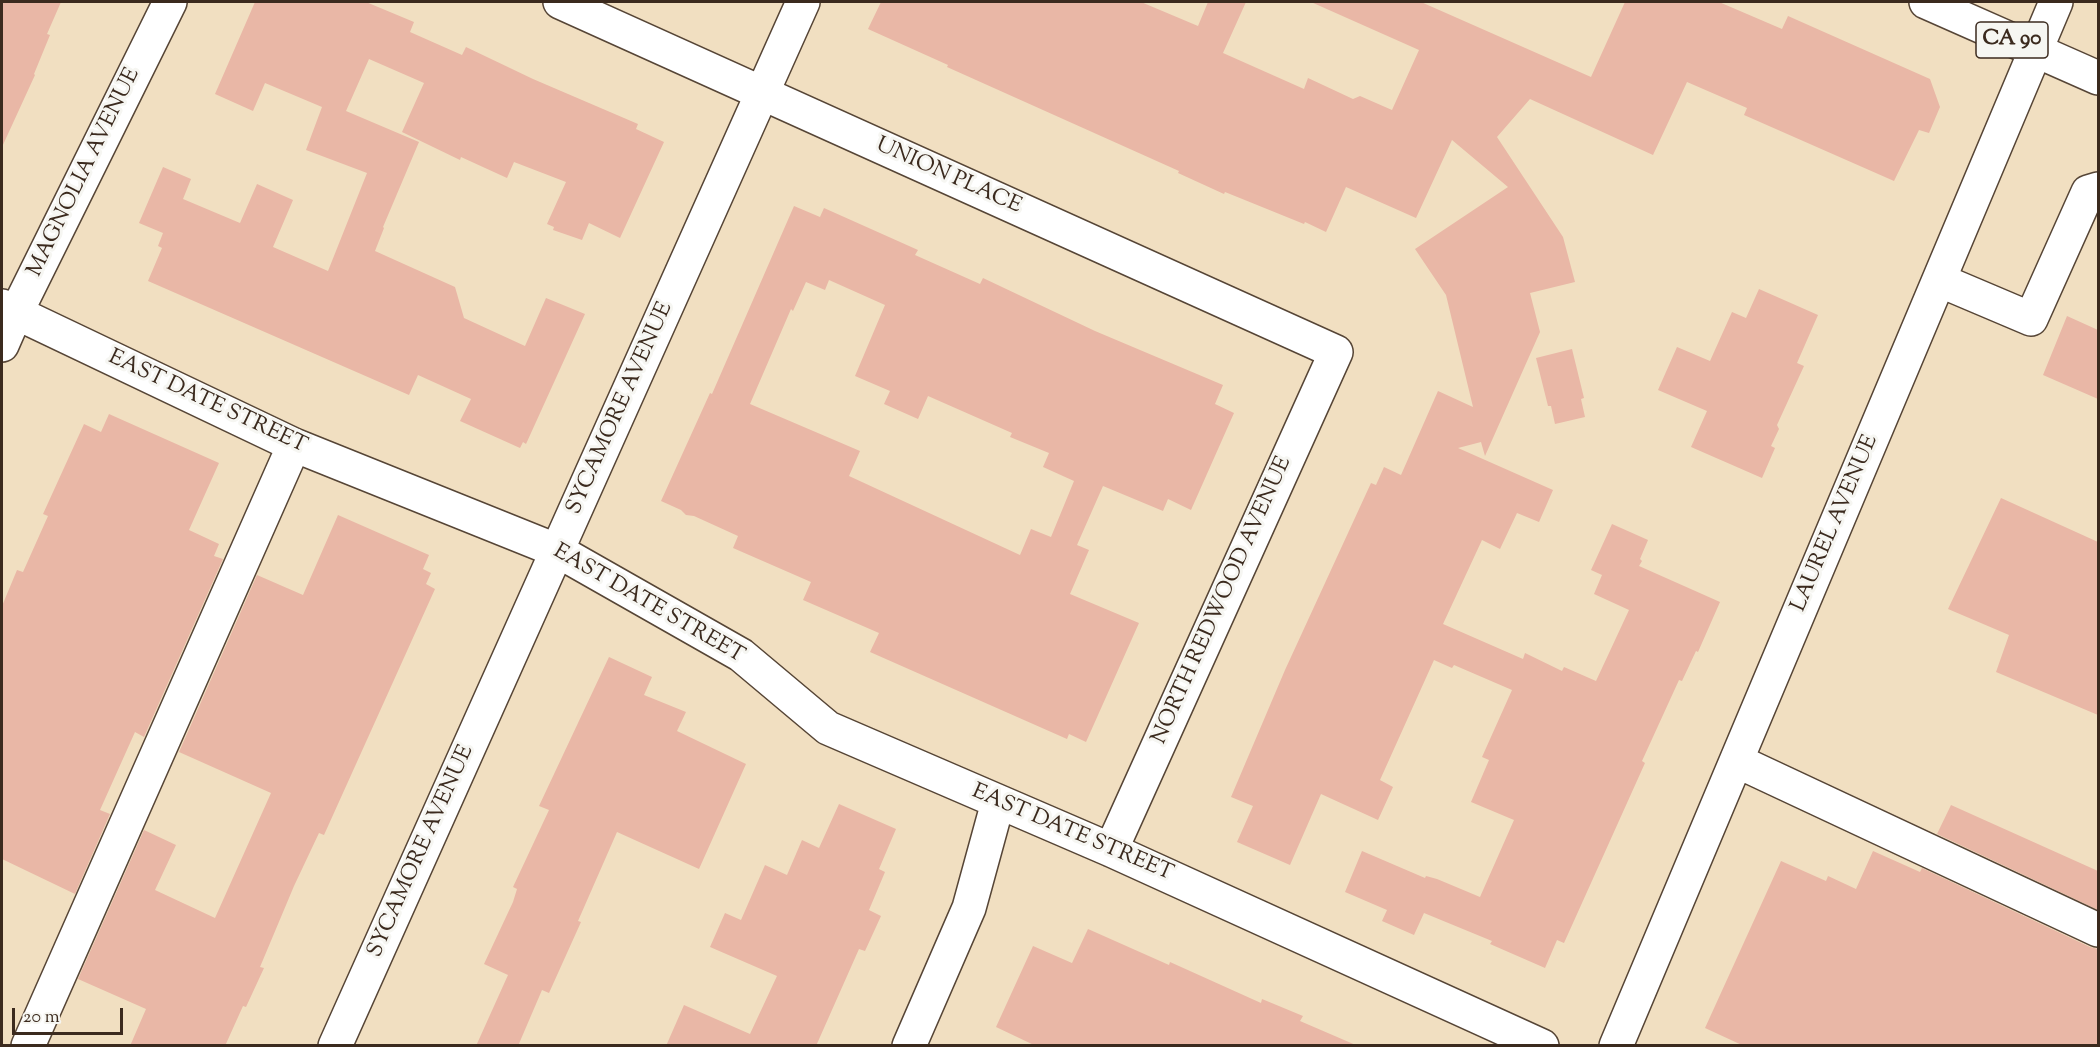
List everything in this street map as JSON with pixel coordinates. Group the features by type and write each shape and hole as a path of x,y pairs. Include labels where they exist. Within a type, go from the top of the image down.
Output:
{"street":[{"name":"MAGNOLIA AVENUE","path":"2,345 9,310 170,2"},
{"name":"UNION PLACE","path":"560,2 1336,352"},
{"name":"SYCAMORE AVENUE","path":"334,1046 803,2"},
{"name":"CA 90","path":"1926,2 2098,78"},
{"name":"LAUREL AVENUE","path":"1616,1046 2056,2"},
{"path":"1939,280 2031,319 2088,192 2098,189"},
{"name":"EAST DATE STREET","path":"9,310 294,445 558,551 741,656 828,728 1111,850 1542,1046"},
{"name":"NORTH REDWOOD AVENUE","path":"1111,850 1336,352"},
{"path":"28,1046 294,445"},
{"path":"1737,761 2098,930"},
{"path":"909,1046 969,908 998,802"}],"building":[{"path":"2,2 61,2 47,34 50,35 35,75 2,147"},
{"path":"255,2 366,2 414,22 410,32 462,55 466,47 533,79 638,124 636,129 664,142 620,238 589,223 582,240 553,230 554,227 547,224 566,182 514,162 507,178 461,157 460,160 402,132 424,83 369,59 346,111 419,142 375,251 455,287 464,318 525,346 546,298 585,314 526,444 523,442 520,448 460,421 471,399 418,375 409,395 148,281 162,248 158,246 163,233 139,223 163,167 191,179 183,199 240,223 257,184 293,200 273,247 328,271 367,173 306,150 322,107 265,83 253,111 215,94"},
{"path":"881,2 1141,2 1198,26 1208,2 1246,2 1223,53 1304,89 1308,78 1353,99 1360,96 1392,110 1419,50 1311,2 1421,2 1591,77 1625,2 1719,2 1782,29 1788,16 1930,79 1940,107 1929,133 1919,130 1894,181 1744,115 1747,108 1687,82 1653,155 1530,99 1497,137 1563,237 1575,282 1530,293 1540,332 1485,456 1481,442 1458,448 1553,490 1539,522 1517,513 1500,549 1482,540 1443,624 1523,659 1525,653 1562,671 1564,667 1596,681 1629,610 1594,594 1602,575 1591,570 1612,524 1648,540 1639,566 1720,602 1698,652 1696,651 1682,681 1679,680 1642,761 1645,763 1564,943 1557,940 1545,968 1490,944 1492,941 1424,913 1414,935 1382,921 1387,910 1345,892 1362,851 1425,878 1426,876 1437,879 1480,897 1514,820 1471,802 1489,760 1482,757 1512,690 1454,665 1452,668 1434,660 1380,780 1393,787 1378,820 1321,794 1290,865 1237,842 1253,806 1231,797 1285,670 1371,483 1376,485 1384,467 1401,475 1438,391 1473,407 1446,295 1415,249 1508,187 1452,140 1416,218 1346,187 1326,232 1225,192 1224,194 1178,173 1179,171 868,29"},
{"path":"794,206 820,217 824,208 918,250 915,255 980,284 983,278 1095,331 1223,385 1215,404 1234,413 1191,510 1168,499 1163,511 1103,486 1077,545 1089,550 1070,594 1139,623 1086,742 1069,734 1067,739 870,652 879,633 803,600 811,582 733,548 738,536 694,516 686,515 681,510 661,501 710,393 712,394","holes":["829,280 885,305 855,376 890,391 884,404 918,419 928,396 1012,433 1010,437 1049,453 1043,467 1074,481 1051,537 1031,529 1020,555 849,476 860,451 750,404 791,309 793,311 806,282 825,290"]},
{"path":"1759,289 1818,315 1797,363 1804,366 1777,425 1779,429 1771,446 1775,448 1762,478 1691,447 1707,411 1658,390 1677,347 1710,361 1732,312 1746,318"},
{"path":"2067,316 2098,330 2098,399 2043,375"},
{"path":"1572,349 1584,398 1581,399 1585,417 1555,424 1536,358"},
{"path":"109,414 219,463 189,530 219,544 214,556 223,559 144,737 135,732 100,810 110,814 75,894 2,859 2,606 17,570 23,572 48,516 43,514 84,424 101,432"},
{"path":"2001,498 2098,542 2098,715 1996,672 2009,635 1948,609"},
{"path":"338,515 429,555 423,569 431,573 426,584 435,589 324,835 319,833 294,886 260,967 264,968 225,1046 130,1046 146,1009 78,979 144,830 176,845 155,890 215,918 271,793 179,752 257,575 303,595"},
{"path":"609,657 652,677 644,695 686,712 677,731 746,764 699,869 617,832 578,921 581,922 549,993 542,990 518,1046 476,1046 508,975 484,964 513,902 517,889 513,887 549,810 539,806"},
{"path":"839,804 896,829 879,869 885,872 869,910 881,916 865,951 859,949 816,1046 666,1046 684,1005 750,1034 777,976 710,947 725,913 741,920 765,865 787,875 802,840 819,848"},
{"path":"1951,805 2098,871 2098,910 1937,834"},
{"path":"1873,851 1920,872 1922,868 2098,949 2098,1046 1744,1046 1705,1028 1781,861 1826,881 1828,876 1856,889"},
{"path":"1088,929 1169,965 1170,962 1261,1003 1262,999 1303,1016 1300,1021 1358,1046 1036,1046 996,1027 1033,946 1072,963"}]}
